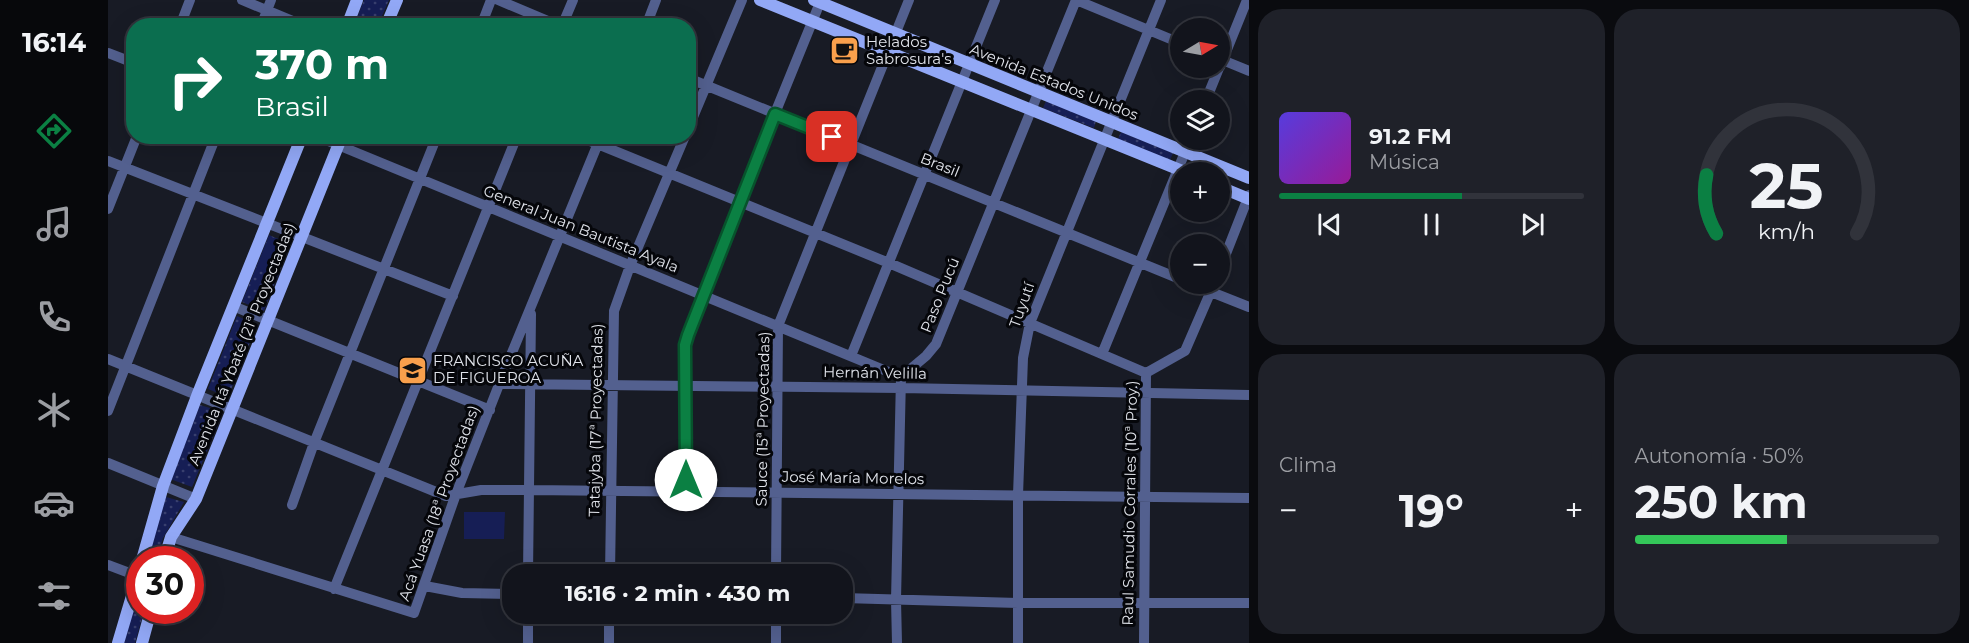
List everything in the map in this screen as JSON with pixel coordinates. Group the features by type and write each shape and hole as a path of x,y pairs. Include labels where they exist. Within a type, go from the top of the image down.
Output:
{"main road":[{"path":"349,18 357,0"},
{"path":"389,18 397,0"},
{"path":"760,0 1170,167"},
{"name":"Avenida Estados Unidos","path":"818,1 1249,178"},
{"name":"Avenida Itá Ybaté (21ª Proyectadas)","path":"146,546 163,486 197,396 299,144"},
{"name":"Avenida Itá Ybaté (21ª Proyectadas)","path":"168,546 171,537 196,499 339,144"},
{"path":"1230,190 1249,197"},
{"path":"118,643 126,617"},
{"path":"142,643 147,624"}],"street":[{"path":"183,18 190,0"},
{"path":"242,0 269,5 291,18"},
{"path":"484,18 491,0"},
{"path":"498,0 542,18"},
{"path":"565,18 573,0"},
{"path":"649,18 657,0"},
{"path":"696,111 742,0"},
{"name":"Sauce (15ª Proyectadas)","path":"776,564 778,327 909,0"},
{"path":"851,356 995,0"},
{"path":"1076,0 1170,39"},
{"name":"Paso Pucú","path":"901,383 936,344 1076,0"},
{"name":"Tuyutí","path":"1018,643 1018,495 1023,358 1030,323 1161,0"},
{"path":"1230,40 1247,0"},
{"path":"686,491 685,345 739,202 813,21 818,1"},
{"path":"108,53 126,60"},
{"path":"1230,66 1249,71"},
{"name":"Brasil","path":"696,81 1170,275"},
{"path":"108,208 133,144"},
{"path":"108,411 213,144"},
{"name":"General Juan Bautista Ayala","path":"346,144 420,179 851,356 901,383"},
{"path":"292,505 314,443 434,144"},
{"path":"171,537 334,589 514,144"},
{"name":"Acá Yuasa (18ª Proyectadas)","path":"334,589 414,613 456,494 597,144"},
{"path":"607,144 669,173 889,263 1146,373"},
{"name":"Tatajyba (17ª Proyectadas)","path":"610,564 611,385 614,311 630,266 682,144"},
{"path":"1183,162 1185,152"},
{"path":"108,162 453,296"},
{"path":"1102,354 1170,195"},
{"path":"1230,244 1249,197"},
{"name":"Raul Samudio Corrales (10ª Proy.)","path":"1144,643 1146,373 1185,351 1209,294"},
{"path":"1225,294 1249,307"},
{"path":"233,306 490,410"},
{"path":"528,564 531,307"},
{"name":"José María Morelos","path":"108,359 438,495 446,496 480,490 610,490 1249,498"},
{"path":"897,643 901,383"},
{"name":"Hernán Velilla","path":"500,384 778,387 901,383 1022,392 1249,395"},
{"path":"108,463 196,499"},
{"path":"108,565 126,570"},
{"path":"425,586 462,593 502,594"},
{"path":"853,598 1018,603 1249,603"},
{"path":"528,624 528,643"},
{"path":"609,624 609,643"},
{"path":"776,624 776,643"}],"shaded area":[{"path":"364,0 389,0 381,18 357,18"},
{"path":"1046,101 1096,121 1094,128 1043,108"},
{"path":"1121,132 1173,153 1170,160 1118,139"},
{"path":"269,235 290,244 264,311 242,302"},
{"path":"269,236 289,244 277,275 257,267"},
{"path":"237,316 257,325 228,397 208,389"},
{"path":"200,405 223,412 192,487 170,479"},
{"path":"166,497 184,502 161,546 150,546"},
{"path":"464,512 505,512 504,539 464,539"},
{"path":"129,624 140,624 135,643 124,643"}],"place":[{"name":"Helados Sabrosura's","path":"845,51"},
{"name":"FRANCISCO ACUÑA DE FIGUEROA","path":"412,370"}],"route":[{"path":"686,480 685,345 775,114 832,137"}]}
